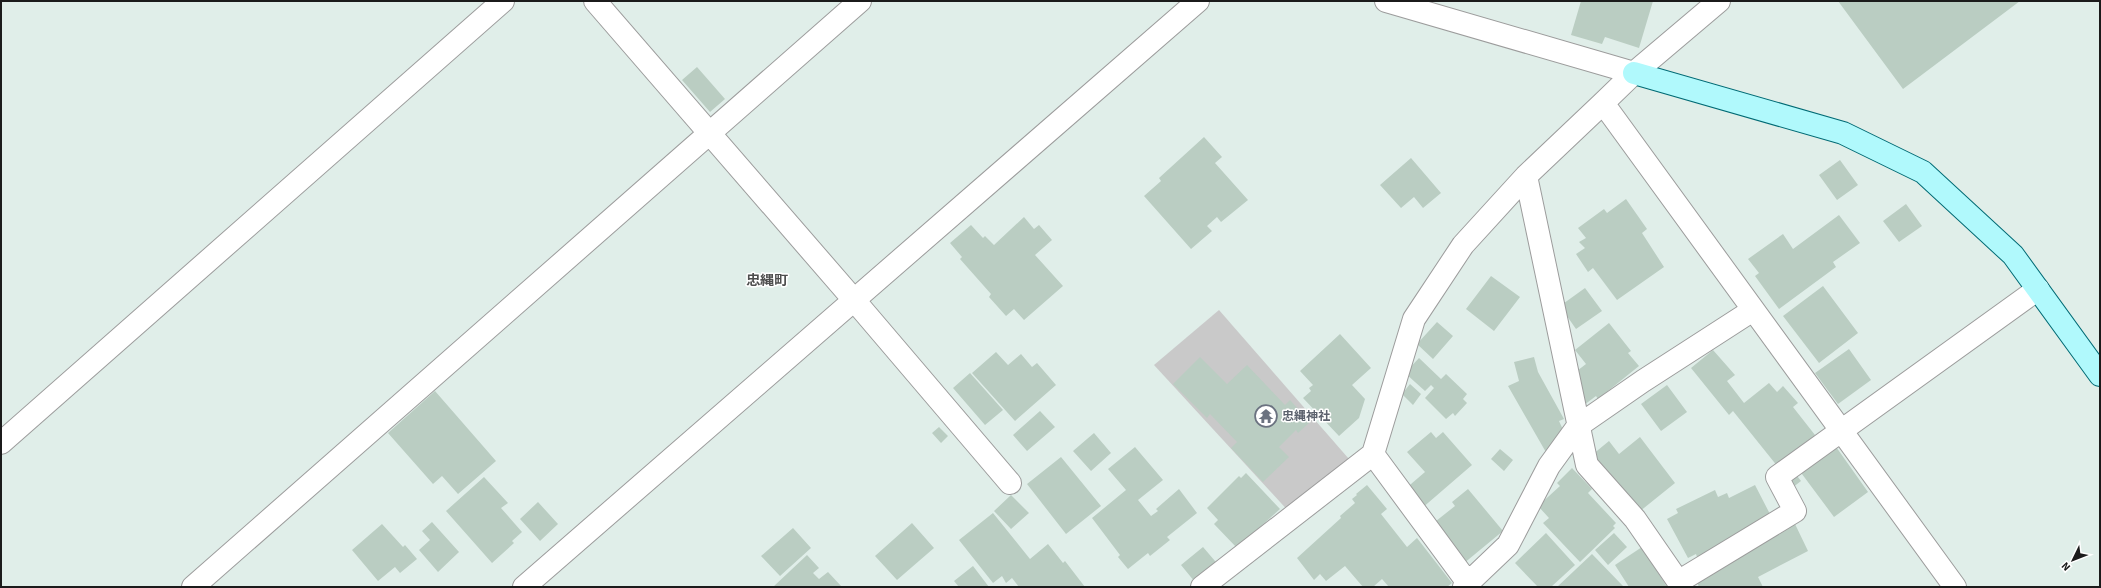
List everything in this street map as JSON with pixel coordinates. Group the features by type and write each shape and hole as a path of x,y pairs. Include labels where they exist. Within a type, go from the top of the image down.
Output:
{"street":[{"path":"1,443 503,1"},
{"path":"596,1 1010,483"},
{"path":"193,587 860,1"},
{"path":"524,587 1198,1"},
{"path":"1386,1 1843,133 1923,172 2013,255 2100,375"},
{"path":"1202,587 1373,454 1414,319 1463,245 1526,176 1634,73 1719,1"},
{"path":"1603,103 1954,587"},
{"path":"1526,176 1587,465 1635,519 1680,584 1795,511 1777,477 2038,289"},
{"path":"1373,454 1466,585 1508,545 1550,466 1578,426 1643,381 1753,310"}],"shaded area":[{"path":"1219,310 1349,459 1292,515 1154,365"}],"building":[{"path":"1581,1 1653,1 1639,48 1605,37 1602,44 1571,35"},
{"path":"1838,1 2020,1 1903,89"},
{"path":"697,67 725,99 710,112 682,80"},
{"path":"1204,137 1222,157 1215,163 1248,200 1221,222 1217,217 1207,226 1212,231 1191,249 1144,196 1161,181 1159,178"},
{"path":"1411,158 1441,193 1423,208 1414,197 1401,208 1380,185"},
{"path":"1840,160 1858,185 1837,200 1819,175"},
{"path":"1626,199 1647,229 1642,233 1664,267 1617,300 1593,268 1588,272 1576,254 1585,248 1579,242 1586,238 1578,228 1604,209 1607,213"},
{"path":"1906,204 1922,226 1899,242 1883,221"},
{"path":"1839,215 1860,243 1833,262 1836,267 1779,309 1755,276 1759,273 1748,259 1783,234 1793,249"},
{"path":"1024,217 1034,229 1039,225 1052,240 1035,255 1063,286 1024,320 1014,309 1006,316 989,297 991,294 960,259 962,257 950,243 971,225 983,238 985,236 994,245"},
{"path":"1491,276 1520,297 1494,331 1466,309"},
{"path":"1823,286 1858,333 1819,363 1783,316"},
{"path":"1585,288 1602,311 1576,329 1560,306"},
{"path":"1437,322 1453,336 1433,359 1417,344"},
{"path":"1609,323 1631,351 1628,353 1639,366 1598,399 1596,396 1580,408 1573,374 1586,364 1575,350"},
{"path":"1340,334 1371,368 1352,385 1365,399 1359,418 1339,436 1303,398 1311,391 1309,388 1313,385 1300,371"},
{"path":"1849,349 1871,380 1838,404 1815,373"},
{"path":"1713,350 1735,375 1727,381 1744,403 1769,383 1777,392 1783,386 1798,403 1793,407 1815,435 1778,467 1733,411 1729,415 1691,368"},
{"path":"996,352 1008,365 1021,354 1032,367 1037,363 1056,385 1015,421 972,373"},
{"path":"1200,357 1227,384 1247,365 1285,405 1290,400 1310,422 1298,433 1296,430 1279,447 1289,457 1263,482 1231,448 1237,442 1210,414 1207,418 1173,384"},
{"path":"1534,357 1538,372 1564,419 1559,421 1565,434 1547,454 1508,386 1519,381 1514,362"},
{"path":"1419,358 1441,379 1446,374 1467,394 1463,399 1467,403 1455,416 1453,413 1446,419 1425,398 1434,388 1431,385 1425,391 1405,373"},
{"path":"970,373 1003,410 985,425 953,388"},
{"path":"1410,384 1421,394 1413,405 1402,394"},
{"path":"1667,385 1687,412 1661,431 1641,404"},
{"path":"435,391 496,461 458,494 442,476 433,484 388,433"},
{"path":"1040,411 1055,427 1027,451 1013,435"},
{"path":"939,427 948,436 941,443 932,433"},
{"path":"1431,432 1436,438 1443,432 1472,465 1421,509 1404,490 1425,472 1407,452"},
{"path":"1094,433 1111,453 1091,471 1073,451"},
{"path":"1640,437 1675,483 1639,512 1603,466 1601,468 1592,455 1609,441 1619,454"},
{"path":"1834,444 1868,492 1834,517 1799,470"},
{"path":"1135,447 1163,480 1138,500 1151,516 1158,511 1156,509 1179,489 1197,513 1167,537 1170,540 1150,556 1148,553 1128,569 1118,557 1120,555 1092,518 1126,490 1108,469"},
{"path":"1500,449 1513,460 1504,471 1491,459"},
{"path":"1061,457 1101,506 1066,534 1027,484"},
{"path":"1572,468 1592,489 1588,493 1616,523 1613,526 1615,528 1580,562 1543,523 1549,518 1538,506 1560,486 1557,483"},
{"path":"1794,472 1801,481 1792,488 1786,479"},
{"path":"1246,473 1280,509 1237,548 1214,524 1218,520 1207,508 1239,476 1241,478"},
{"path":"484,477 508,503 501,508 522,532 512,541 514,543 492,563 446,511"},
{"path":"1367,485 1387,509 1381,514 1407,547 1417,538 1452,583 1447,587 1389,587 1382,579 1373,587 1363,587 1345,566 1326,581 1320,574 1314,580 1297,558 1341,518 1340,516 1355,503 1352,499"},
{"path":"1755,485 1772,518 1697,557 1696,554 1688,558 1667,519 1678,513 1676,509 1715,490 1718,497 1727,493 1729,498"},
{"path":"1468,489 1503,531 1463,564 1431,525 1455,506 1452,502"},
{"path":"1011,495 1029,513 1011,529 994,511"},
{"path":"538,502 558,524 540,541 520,519"},
{"path":"993,513 1030,559 1048,544 1063,563 1065,561 1085,587 1019,587 1012,578 1006,583 1002,576 993,583 959,540"},
{"path":"432,522 459,552 438,572 419,550 430,540 422,531"},
{"path":"912,523 934,548 897,580 875,556"},
{"path":"382,524 403,547 405,545 417,559 400,573 395,567 378,581 352,550"},
{"path":"1795,524 1808,551 1758,577 1763,587 1699,587 1696,580 1734,555"},
{"path":"793,528 811,548 780,576 761,556"},
{"path":"1546,533 1575,565 1551,587 1538,587 1515,563"},
{"path":"1614,533 1627,547 1608,565 1595,550"},
{"path":"1203,547 1221,568 1199,587 1181,565"},
{"path":"1642,547 1667,587 1629,587 1615,565"},
{"path":"1592,554 1623,586 1557,587"},
{"path":"807,555 819,568 813,573 819,579 828,572 842,587 773,587"},
{"path":"973,566 989,587 959,587 954,581"}],"place":[{"name":"忠縄神社","path":"1266,416"}],"district":[{"name":"忠縄町","path":"767,280"}]}
